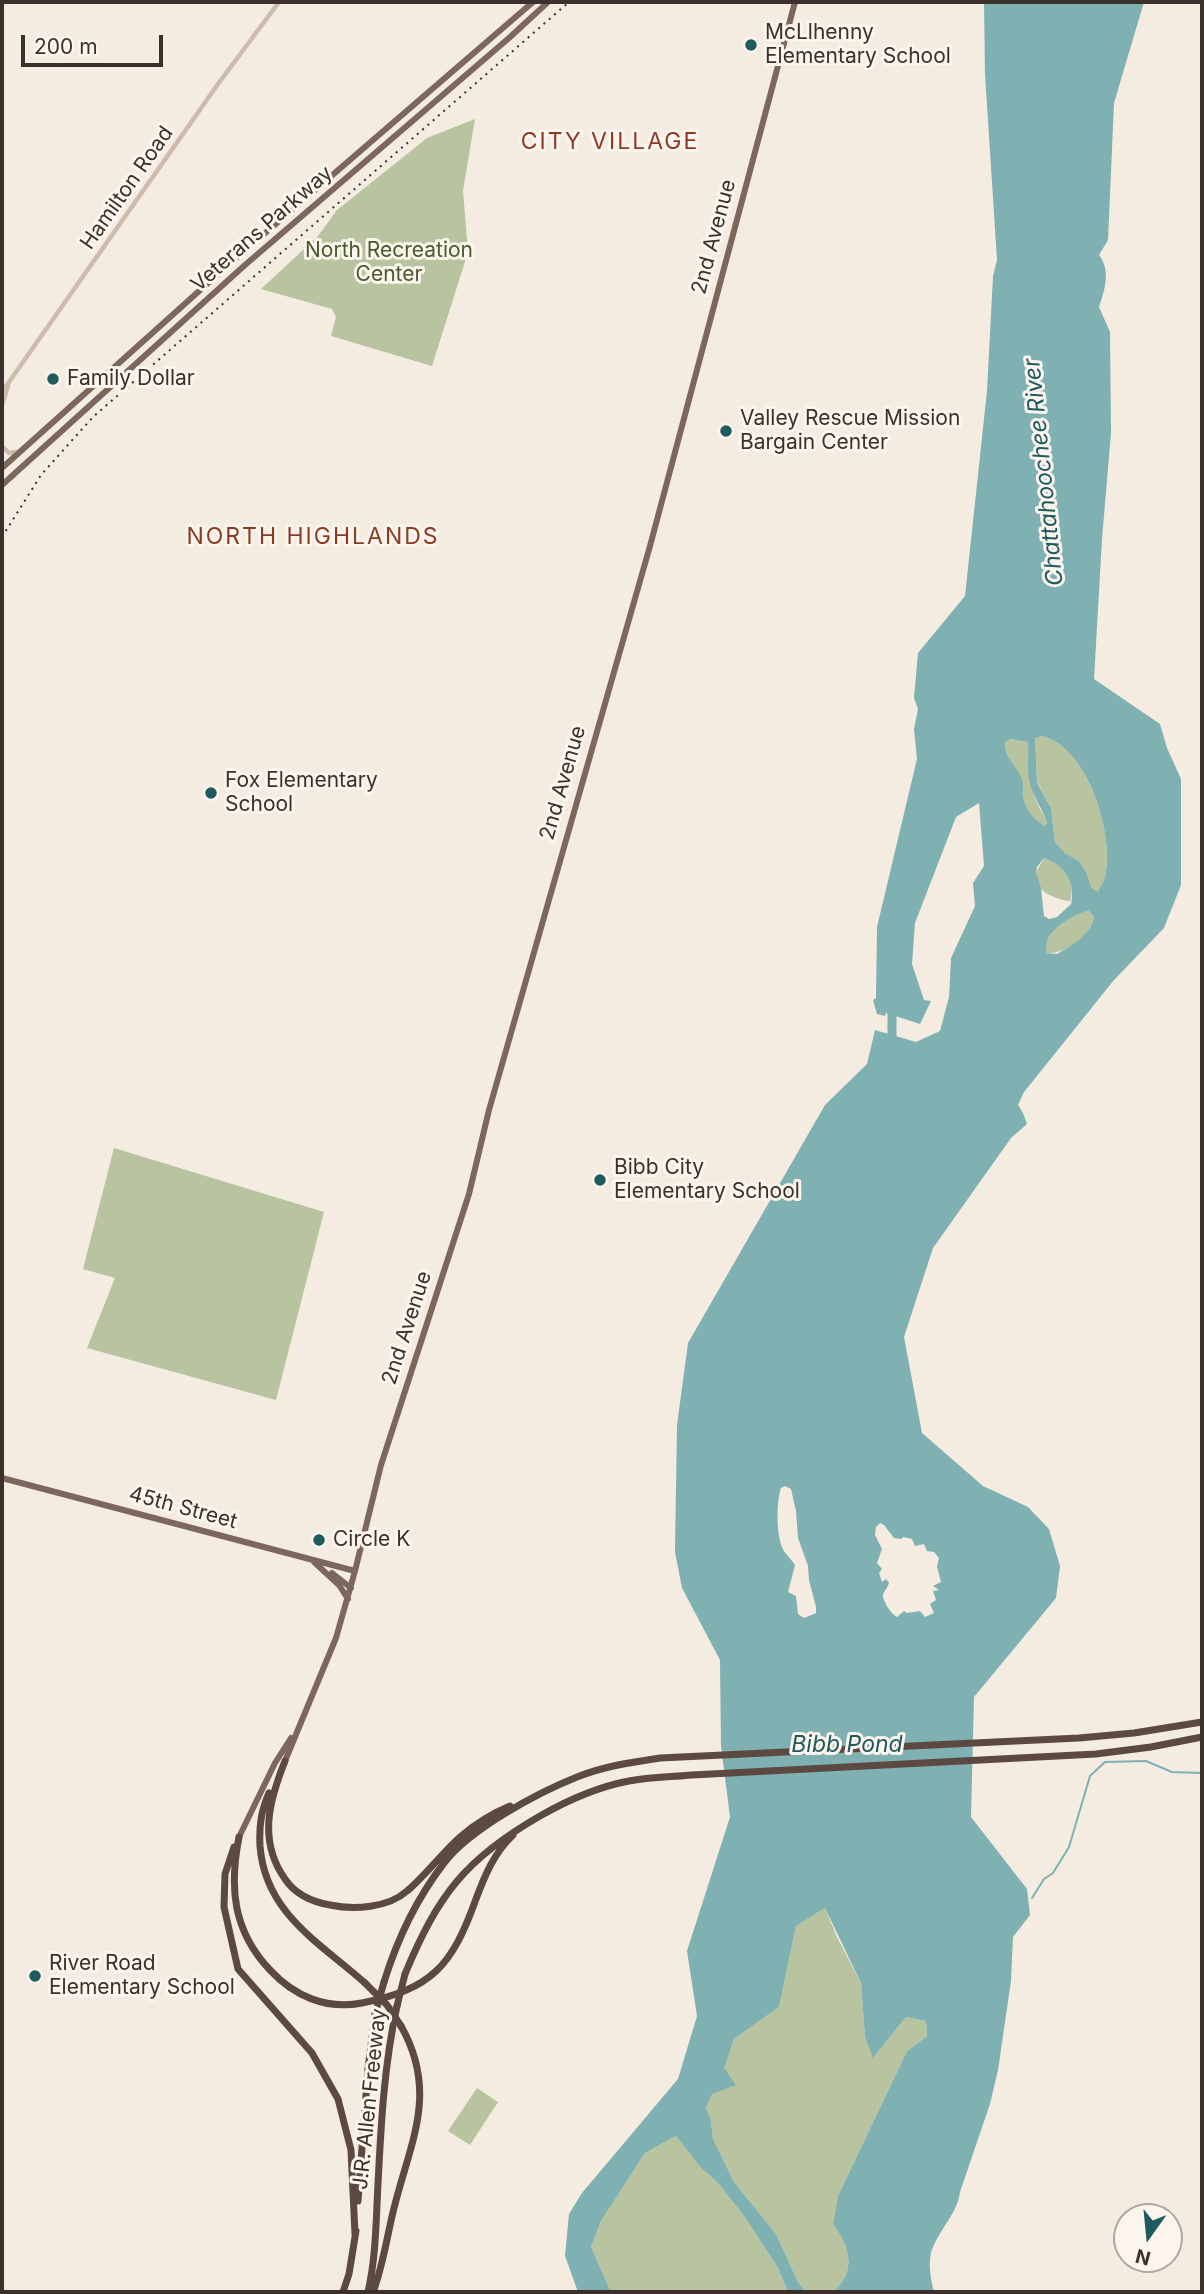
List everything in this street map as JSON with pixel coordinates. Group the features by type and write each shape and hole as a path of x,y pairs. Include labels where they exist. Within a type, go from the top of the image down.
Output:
{"highway":[{"name":"J.R. Allen Freeway","path":"343,2292 349,2274 355,2234 375,2014 395,1948 445,1861 472,1837 510,1811 578,1776 623,1763 691,1755 1107,1736 1202,1722"},
{"name":"J.R. Allen Freeway","path":"370,2292 375,2251 384,2092 390,2038 405,1974 420,1937 456,1881 480,1855 501,1839 568,1800 599,1788 629,1781 692,1775 1124,1751 1202,1737"},
{"path":"285,1762 274,1790 268,1817 272,1854 284,1879 300,1894 326,1904 347,1908 375,1904 401,1895 461,1836 500,1810 578,1776"},
{"path":"285,1762 260,1817 260,1853 266,1880 289,1916 387,2006 401,2026 417,2072 420,2095 418,2123 370,2292"},
{"path":"239,1837 234,1869 236,1902 240,1925 250,1944 267,1967 293,1990 319,2001 347,2004 406,1992 435,1973 460,1938 493,1860 510,1838 534,1819"},
{"path":"239,1837 225,1874 224,1907 237,1969 312,2053 338,2098 351,2150 355,2234"}],"main road":[{"name":"Veterans Parkway","path":"2,468 227,267 533,2"},
{"name":"Veterans Parkway","path":"2,485 245,265 548,2"},
{"name":"2nd Avenue","path":"299,1725 336,1639 380,1465 469,1194 489,1110 648,552 794,2"},
{"name":"45th Street","path":"2,1478 355,1571"},
{"path":"314,1561 339,1585 348,1599"},
{"path":"321,1568 346,1582 351,1588"},
{"path":"285,1762 299,1725"},
{"path":"239,1837 275,1763 299,1725"}],"street":[{"name":"Hamilton Road","path":"2,392 279,2"},
{"path":"2,405 10,382"},
{"path":"2,446 9,453 21,451"}],"green space":[{"name":"North Recreation Center","path":"475,119 463,191 468,252 432,366 331,336 336,317 332,309 261,289 318,236 337,210 427,138"},
{"path":"1042,736 1058,743 1073,757 1085,774 1102,817 1107,859 1104,879 1098,892 1091,887 1079,861 1065,853 1055,842 1051,808 1037,782 1035,738"},
{"path":"1010,739 1028,742 1031,784 1047,823 1045,826 1033,816 1025,804 1021,777 1005,748 1005,741"},
{"path":"1044,858 1057,864 1067,874 1072,887 1070,901 1056,898 1042,890 1036,872"},
{"path":"1089,911 1094,917 1083,937 1061,951 1046,953 1047,941 1059,926"},
{"path":"114,1148 324,1212 276,1400 87,1348 115,1278 83,1269"},
{"path":"825,1908 861,1983 865,2037 874,2057 906,2017 926,2021 927,2036 907,2051 838,2196 833,2224 847,2251 846,2276 833,2292 806,2292 798,2282 776,2234 734,2182 713,2139 711,2120 706,2107 734,2039 779,2007 796,1926"},
{"path":"477,2088 498,2102 470,2145 448,2131"},
{"path":"676,2136 744,2216 778,2268 788,2292 611,2292 591,2247 601,2221 645,2153"}],"water":[{"name":"Bibb Pond","path":"984,2 1144,2 1114,103 1108,240 1099,255 1106,274 1099,307 1110,332 1111,433 1094,679 1160,724 1181,779 1181,885 1164,928 1114,980 1024,1092 1018,1105 1027,1124 1011,1138 933,1248 904,1337 922,1433 983,1486 1028,1507 1049,1529 1060,1566 1056,1598 974,1697 971,1817 1027,1889 1030,1915 1013,1937 1011,1981 998,2070 990,2104 955,2208 931,2253 934,2292 833,2292 846,2276 848,2268 844,2242 833,2224 838,2196 907,2051 927,2036 926,2021 906,2017 873,2058 865,2037 861,1983 825,1908 796,1926 779,2007 734,2039 724,2068 736,2085 712,2094 706,2107 711,2120 713,2139 734,2182 776,2234 798,2282 806,2292 788,2292 778,2268 744,2216 676,2136 645,2153 601,2221 591,2247 611,2292 578,2292 565,2256 569,2214 582,2193 678,2079 697,2016 687,1951 730,1817 721,1746 720,1660 682,1588 675,1552 677,1425 688,1343 825,1105 867,1064 875,1030 916,1042 940,1031 949,997 951,958 975,906 973,883 984,866 979,803 956,817 915,923 912,964 924,1000 931,1001 920,1024 886,1013 885,1016 877,1014 873,1000 876,998 877,927 917,759 914,729 918,709 914,698 918,653 965,596 987,391 993,276 997,260 985,74","holes":["1042,736 1058,743 1073,757 1085,774 1102,817 1107,859 1104,879 1098,892 1091,887 1079,861 1065,853 1055,842 1051,808 1037,783 1035,738","1010,739 1028,742 1029,781 1047,823 1045,826 1027,808 1021,777 1007,754 1005,742","1044,858 1058,865 1070,882 1071,904 1057,917 1049,919 1044,916 1036,872","1089,911 1094,917 1085,935 1057,954 1046,953 1047,941 1054,931","785,1486 791,1489 798,1538 808,1566 816,1607 816,1613 804,1618 798,1614 796,1596 788,1592 795,1565 784,1551 779,1538 778,1502 781,1488","880,1523 894,1538 912,1539 915,1546 924,1544 927,1551 934,1552 939,1558 937,1567 941,1582 933,1586 939,1590 933,1591 936,1600 930,1604 934,1613 925,1617 920,1611 904,1611 897,1617 890,1610 883,1594 889,1583 886,1579 882,1582 879,1573 882,1569 877,1563 882,1549 875,1535 876,1527"]}],"waterway":[{"path":"892,1005 892,1046"},
{"path":"1032,1898 1044,1879 1053,1873 1069,1847 1090,1776 1105,1762 1146,1761 1172,1772 1202,1773"}],"railway":[{"path":"2,537 41,475 93,417 569,2"}],"place":[{"name":"McLlhenny Elementary School","path":"751,45"},
{"name":"Family Dollar","path":"53,379"},
{"name":"Valley Rescue Mission Bargain Center","path":"726,431"},
{"name":"Fox Elementary School","path":"211,793"},
{"name":"Bibb City Elementary School","path":"600,1180"},
{"name":"Circle K","path":"319,1540"},
{"name":"River Road Elementary School","path":"35,1976"}],"district":[{"name":"CITY VILLAGE","path":"610,142"},
{"name":"NORTH HIGHLANDS","path":"313,537"}],"water label":[{"name":"Chattahoochee River","path":"1044,472"}]}
